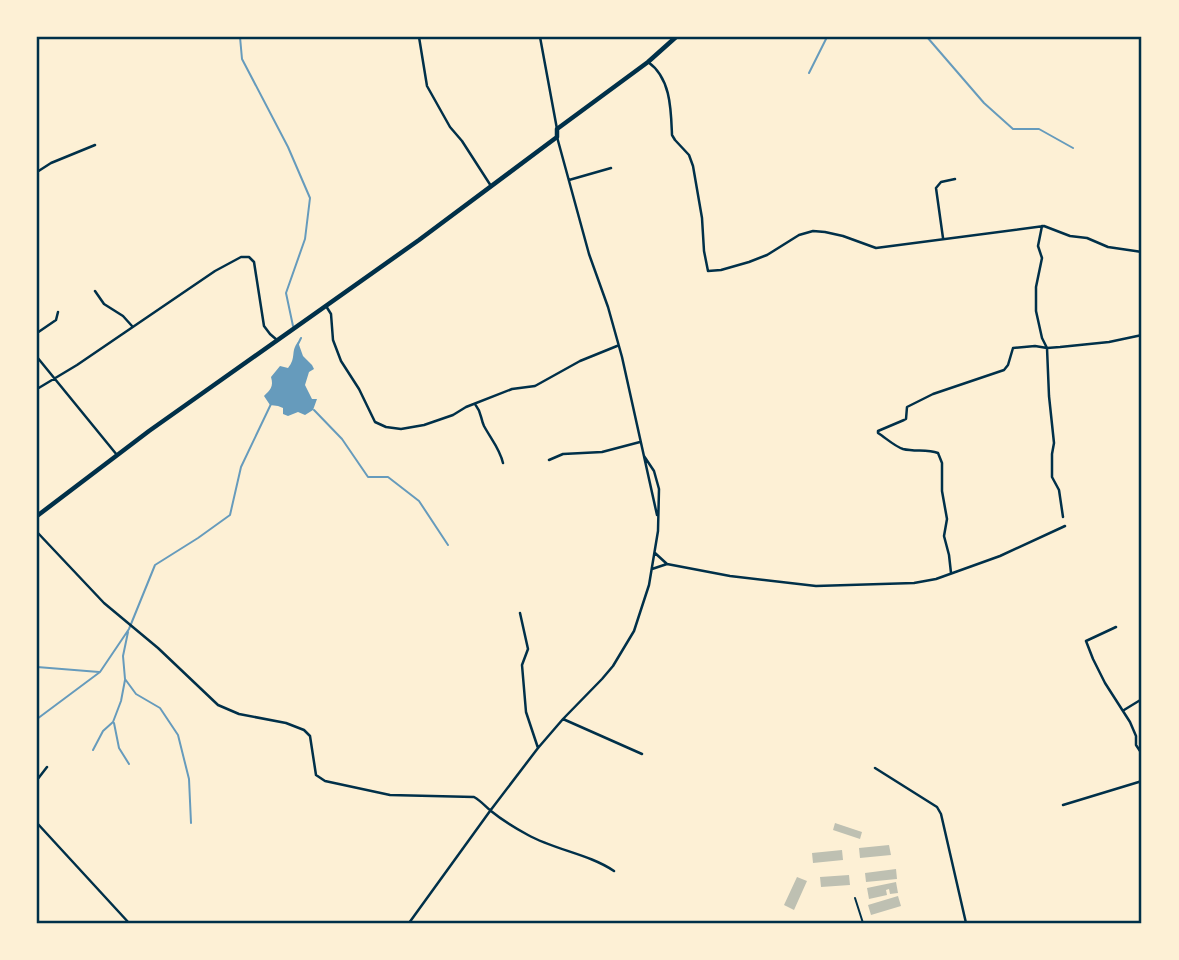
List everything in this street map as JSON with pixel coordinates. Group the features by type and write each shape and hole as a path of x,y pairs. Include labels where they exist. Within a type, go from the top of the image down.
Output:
{"main road":[{"path":"37,516 117,455 419,240 557,137 557,129 648,62 676,37"}],"street":[{"path":"419,37 427,86 450,127 491,186"},
{"path":"541,37 557,129"},
{"path":"648,62 660,74 670,98 672,135 691,160 708,271 721,270 768,255 799,235 813,231 844,236 876,247 1042,226 1070,236 1087,238 1108,247 1142,252"},
{"path":"557,137 589,254 622,357 658,518"},
{"path":"37,172 51,163 95,145"},
{"path":"569,180 611,168"},
{"path":"943,238 936,188 941,182 955,179"},
{"path":"1042,226 1038,246 1042,258 1036,288 1036,311 1042,338 1048,348 1054,443 1052,477 1059,490 1063,517"},
{"path":"37,388 77,365 209,275 234,260 246,257 254,262 264,326 277,340"},
{"path":"95,290 104,304 123,316 133,327"},
{"path":"326,306 331,314 333,340 341,361 375,422 401,429 424,425 453,415 512,389 535,386 580,361 618,346"},
{"path":"37,333 56,320 58,312"},
{"path":"951,573 944,536 947,519 942,491 942,463 938,453 895,446 878,431 904,420 907,407 933,394 1004,370 1013,348 1048,348 1109,342 1142,335"},
{"path":"37,357 117,455"},
{"path":"475,404 482,412 484,425 501,452 503,463"},
{"path":"549,460 563,454 598,453 640,442"},
{"path":"409,923 538,748 602,679 622,651 639,618 649,585 658,531 659,489 654,471 644,456"},
{"path":"652,569 667,564 730,576 816,586 915,583 936,579 1000,556 1065,526"},
{"path":"37,532 104,603 158,648 218,705 239,715 286,723 304,730 310,736 318,777 390,795 474,797 490,811 528,835 601,863 614,871"},
{"path":"655,552 667,564"},
{"path":"520,613 528,649 522,665 526,712 538,748"},
{"path":"1116,627 1086,641 1110,691 1124,710 1136,736 1136,745 1142,754"},
{"path":"1124,710 1142,699"},
{"path":"563,719 642,754"},
{"path":"37,780 47,767"},
{"path":"875,768 937,807 941,814 966,923"},
{"path":"1063,805 1142,780"},
{"path":"37,823 129,923"}],"lane":[{"path":"855,898 863,923"}],"water":[{"path":"298,342 303,356 314,369 309,372 305,385 312,399 317,399 313,410 305,415 298,412 288,416 283,414 283,408 270,405 264,396 272,386 271,377 280,366 288,368 291,364"}],"building":[{"path":"835,823 862,832 860,839 833,830"},
{"path":"889,845 891,855 860,858 859,848"},
{"path":"842,850 843,860 813,863 812,853"},
{"path":"896,869 897,879 866,882 865,873"},
{"path":"849,875 850,885 821,887 820,877"},
{"path":"797,877 807,881 794,910 784,905"},
{"path":"896,882 898,893 890,894 889,889 886,890 887,895 869,899 867,888"},
{"path":"898,896 901,906 871,915 868,905"}],"waterway":[{"path":"240,37 242,59 288,147 310,198 305,239 286,293 293,326"},
{"path":"809,73 827,37"},
{"path":"927,37 984,103 1013,129 1039,129 1073,148"},
{"path":"298,344 301,338"},
{"path":"37,719 100,672 129,629 155,565 230,515 241,467 271,404"},
{"path":"314,410 342,439 368,477 388,477 419,501 448,545"},
{"path":"128,632 123,656 125,679 136,694 160,708 178,735 189,779 191,823"},
{"path":"37,667 99,672"},
{"path":"93,750 103,731 113,722 125,680"},
{"path":"114,723 119,748 129,764"}]}
